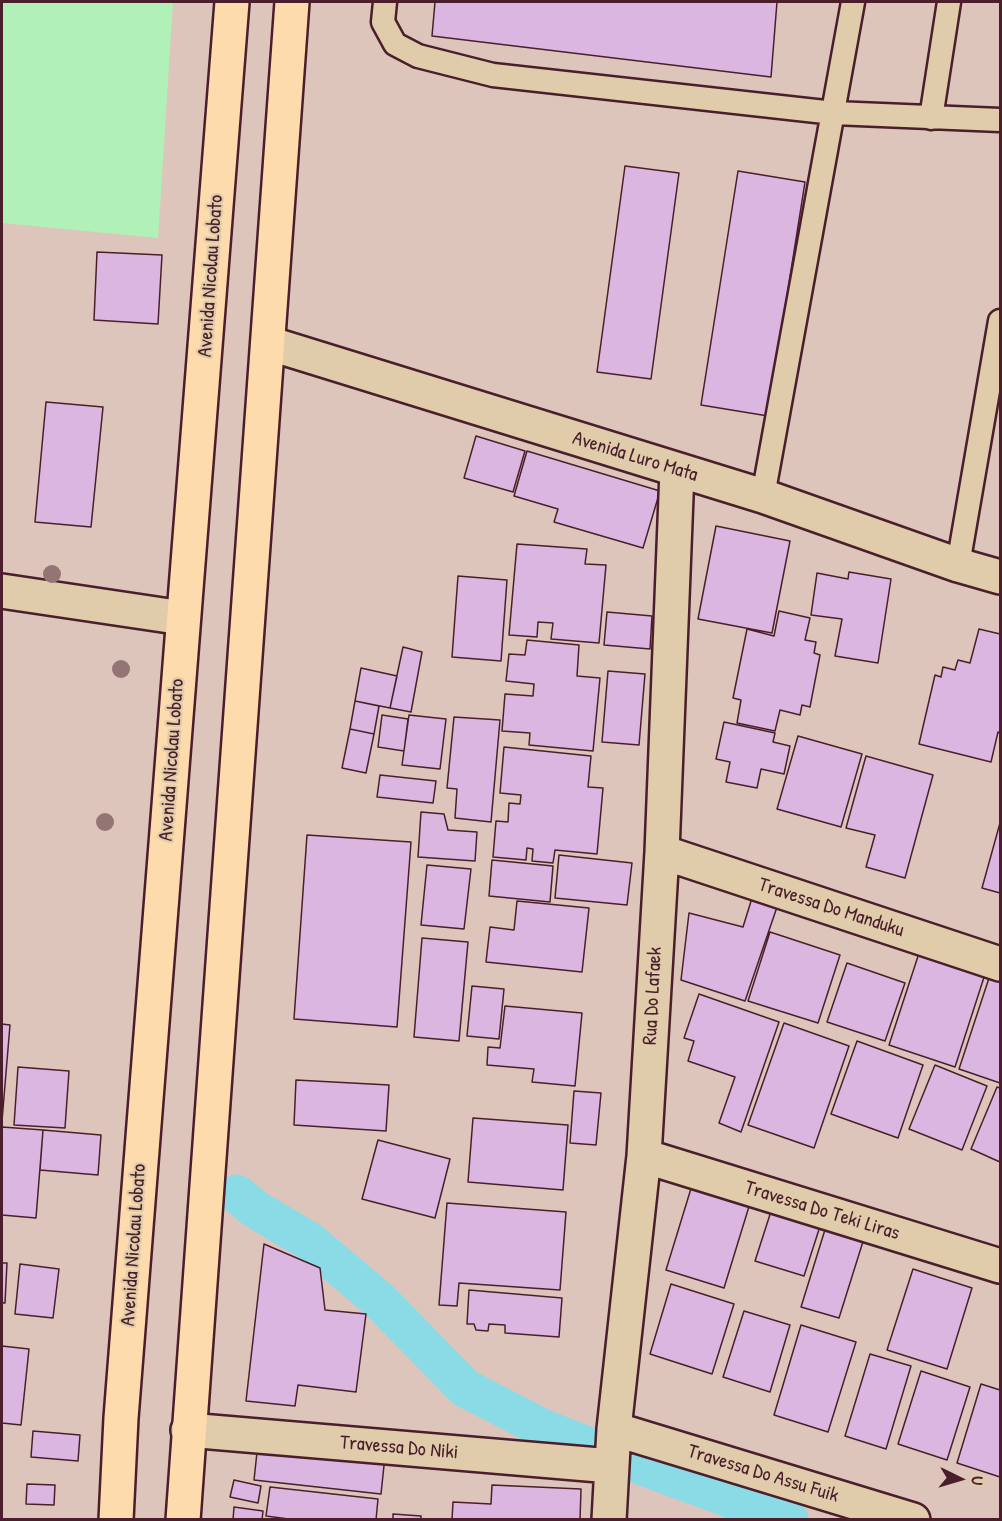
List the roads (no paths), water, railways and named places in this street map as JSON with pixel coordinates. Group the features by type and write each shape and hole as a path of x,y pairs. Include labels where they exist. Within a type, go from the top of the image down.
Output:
{"main road":[{"name":"Avenida Nicolau Lobato","path":"116,1520 121,1418 232,2"},
{"path":"183,1520 292,2"}],"street":[{"name":"Avenida Luro Mata","path":"268,343 763,496 958,565 1000,577"},
{"name":"Rua Do Lafaek","path":"609,1520 614,1429 644,1156 662,852 677,471"},
{"path":"2,591 183,618"},
{"name":"Travessa Do Manduku","path":"662,852 1000,964"},
{"name":"Travessa Do Teki Liras","path":"644,1156 1000,1266"},
{"name":"Travessa Do Assu Fuik","path":"614,1429 913,1520"},
{"name":"Travessa Do Niki","path":"188,1430 611,1466"}],"lane":[{"path":"385,2 383,22 394,44 418,56 493,75 834,113 1000,120"},
{"path":"763,496 853,2"},
{"path":"931,118 949,2"},
{"path":"958,565 1000,321"}],"waterway":[{"path":"237,1194 255,1209 309,1241 380,1301 465,1388 544,1429 590,1447"},
{"path":"642,1466 789,1520"}]}
